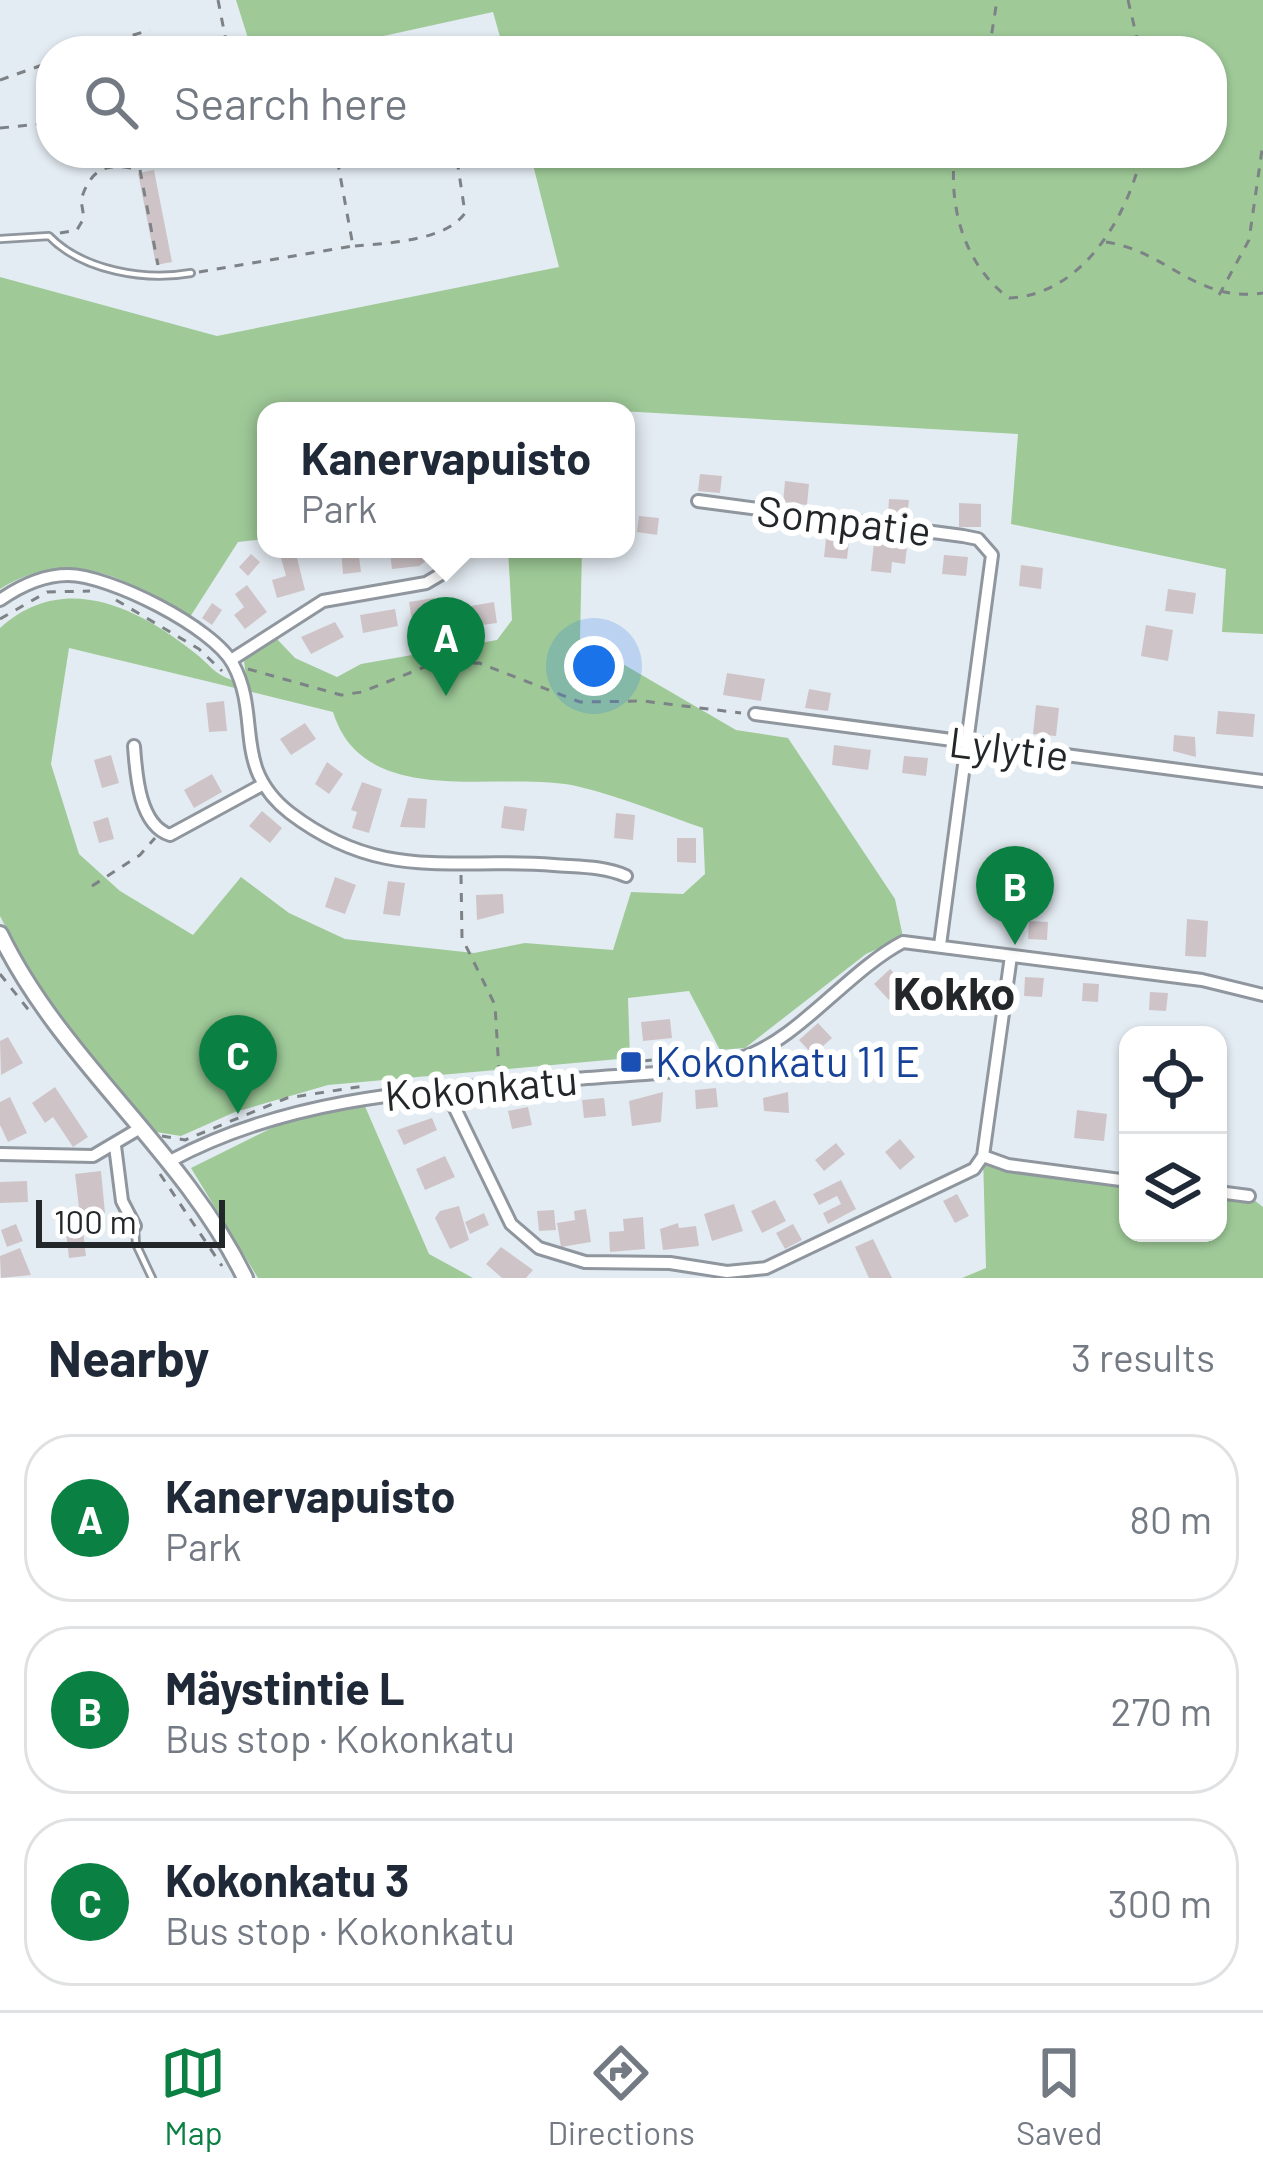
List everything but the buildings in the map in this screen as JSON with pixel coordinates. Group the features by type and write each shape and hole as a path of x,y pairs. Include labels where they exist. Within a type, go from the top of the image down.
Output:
{"street":[{"name":"Sompatie","path":"698,502 963,536 987,547 994,565 966,744"},
{"path":"234,666 323,601 426,583 443,573"},
{"path":"0,600 40,578 95,578 176,618 234,666 245,736 262,785 313,828 365,852 407,863 461,867 528,862 626,876"},
{"name":"Lylytie","path":"755,714 1263,781"},
{"path":"940,945 966,744"},
{"path":"134,746 137,779 160,832 181,833 262,785"},
{"path":"0,934 43,1013 170,1161 245,1278"},
{"name":"Kokonkatu","path":"170,1161 218,1136 288,1111 666,1072 738,1059 761,1050 867,961 903,942 1202,980 1263,995"},
{"path":"447,1092 511,1224 539,1248 585,1262 670,1263 727,1272 766,1268 965,1176 983,1156 1012,956"},
{"path":"0,1154 77,1157 115,1146 142,1127"},
{"path":"115,1146 122,1201 135,1226"},
{"path":"983,1156 1008,1166 1119,1179"},
{"path":"1227,1193 1250,1196"}],"lane":[{"path":"0,239 49,236 75,256 143,279 191,272"},
{"path":"135,1226 136,1244 152,1278"}],"path":[{"path":"218,0 225,36"},
{"path":"991,36 997,0"},
{"path":"1128,0 1136,36"},
{"path":"131,36 151,30"},
{"path":"0,80 36,67"},
{"path":"0,128 36,124"},
{"path":"1219,295 1249,240 1263,143"},
{"path":"49,236 76,230 84,218 81,200 87,181 102,168"},
{"path":"128,168 140,170 160,278"},
{"path":"339,168 353,247"},
{"path":"191,272 446,230 465,213 458,168"},
{"path":"953,168 951,183 962,231 994,287 1010,298 1053,290 1104,242 1136,168"},
{"path":"1104,242 1133,249 1219,295 1263,293"},
{"path":"0,619 47,592 99,594"},
{"path":"114,599 199,649 223,672 234,666 252,669 341,694 362,692 427,666 466,662 498,667 580,702 643,701 755,714"},
{"path":"92,886 140,855 160,832"},
{"path":"461,867 462,938 495,1005 499,1071"},
{"path":"154,1164 229,1278"}],"green space":[{"path":"236,0 1263,0 1263,634 1222,632 1226,569 1011,524 1018,434 635,412 635,402 257,402 257,540 238,542 190,617 144,590 98,572 51,569 0,589 0,277 217,336 559,267 534,168 1227,168 1227,36 500,36 493,12 383,36 247,36"},
{"path":"509,558 582,558 580,639 736,730 788,738 895,899 903,937 866,954 745,1048 720,1050 689,991 628,998 630,1058 328,1085 235,1112 181,1136 156,1132 41,996 0,916 0,628 49,601 99,602 148,621 232,680 235,688 69,648 51,764 79,854 120,891 193,935 241,877 289,913 345,939 474,953 525,943 613,950 631,892 683,894 705,874 703,828 580,787 405,776 374,764 350,744 333,712 248,691 244,661 276,638 295,658 337,677 361,664 497,640 512,620"},
{"path":"364,1104 429,1254 473,1278 258,1278 191,1168 288,1120"},
{"path":"983,1156 1119,1179 1119,1242 1227,1242 1227,1193 1249,1196 1263,1207 1263,1278 962,1278 986,1268"}],"place":[{"name":"Kanervapuisto","path":"446,696"},
{"name":"Mäystintie L","path":"1015,945"},
{"name":"Kokonkatu 11 E","path":"631,1062"},
{"name":"Kokonkatu 3","path":"238,1114"}],"district":[{"name":"Kokko","path":"954,994"}]}
